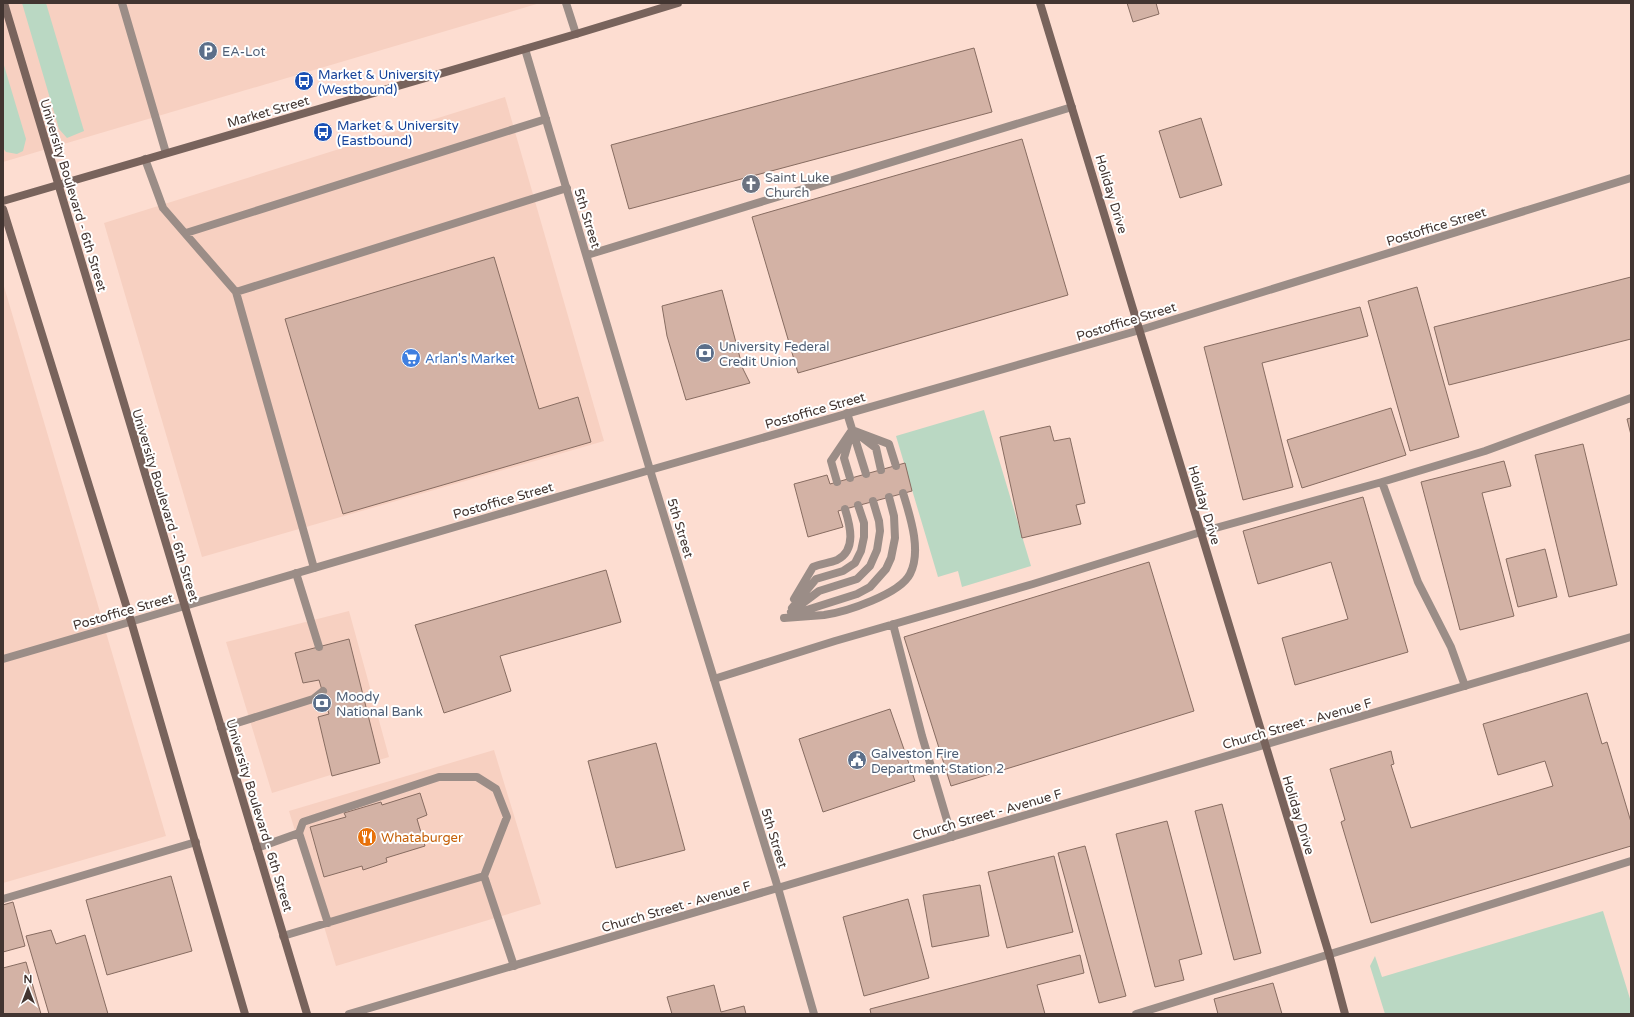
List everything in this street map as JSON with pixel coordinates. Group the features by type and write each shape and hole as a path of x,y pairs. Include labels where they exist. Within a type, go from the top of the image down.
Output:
{"street":[{"name":"University Boulevard - 6th Street","path":"4,3 306,1014"},
{"path":"122,3 166,153"},
{"path":"566,3 576,34"},
{"name":"Market Street","path":"3,201 678,3"},
{"name":"Holiday Drive","path":"1040,3 1266,744 1329,954 1345,1014"},
{"name":"5th Street","path":"525,49 650,470 778,888 814,1014"},
{"path":"587,256 1072,107"},
{"path":"186,233 546,119"},
{"path":"145,159 163,208 236,292 314,568"},
{"name":"Postoffice Street","path":"3,659 650,470 1140,330 1631,178"},
{"path":"236,292 567,188"},
{"path":"3,209 131,621 245,1014"},
{"path":"714,679 893,624 1033,584 1201,532 1382,482 1485,451 1631,398"},
{"path":"847,414 866,474"},
{"path":"852,430 889,444 896,466"},
{"path":"852,430 876,448 881,470"},
{"path":"850,478 844,458 852,430"},
{"path":"837,482 831,462 852,430"},
{"path":"1382,482 1418,582 1451,647 1465,686"},
{"path":"784,618 825,615 846,609 892,591 903,583 911,573 914,550 912,525 903,493"},
{"path":"784,618 822,604 857,594 870,586 882,574 891,558 895,538 894,516 889,497"},
{"path":"784,618 819,591 857,579 870,566 877,550 880,531 879,521 873,501"},
{"path":"784,618 816,579 843,571 855,563 861,551 864,537 864,523 858,505"},
{"path":"784,618 812,567 838,559 845,553 851,535 845,509"},
{"path":"296,573 318,647"},
{"path":"893,624 922,736 952,837"},
{"name":"Church Street - Avenue F","path":"349,1014 1631,637"},
{"path":"221,728 313,699 323,691"},
{"path":"328,923 299,833 303,822 439,778 477,778 496,789 507,817 484,876 514,966"},
{"path":"257,848 299,833"},
{"path":"3,899 196,842"},
{"path":"1136,1014 1631,861"},
{"path":"283,936 484,876"}],"shaded area":[{"path":"3,3 540,3 3,162"},
{"path":"505,97 604,441 202,557 104,223"},
{"path":"3,283 166,836 3,883"},
{"path":"349,611 389,757 272,793 226,642"},
{"path":"494,750 541,904 336,966 289,811"}],"green space":[{"path":"22,3 46,3 84,131 67,138 59,129"},
{"path":"3,62 26,139 23,151 17,154 6,152 3,148"},
{"path":"984,410 1031,566 962,587 958,571 938,577 896,436"},
{"path":"1603,911 1631,1002 1631,1014 1385,1014 1370,966 1375,956 1382,977"}],"building":[{"path":"1127,3 1156,3 1159,14 1133,22"},
{"path":"974,48 992,112 629,209 611,145"},
{"path":"1201,118 1222,185 1180,198 1159,131"},
{"path":"1022,139 1068,295 798,373 752,217"},
{"name":"Arlan's Market","path":"494,257 539,409 578,397 591,442 343,514 285,319"},
{"path":"1631,277 1631,339 1449,385 1434,327"},
{"path":"1417,287 1459,437 1410,451 1368,301"},
{"name":"University Federal Credit Union","path":"722,290 743,369 750,383 686,400 667,336 662,306"},
{"path":"1360,307 1368,336 1262,363 1293,487 1243,500 1204,347"},
{"path":"1391,408 1406,455 1302,488 1287,440"},
{"path":"1631,418 1631,435 1627,419"},
{"path":"1050,426 1054,441 1070,438 1085,503 1076,505 1081,524 1022,538 1000,437"},
{"path":"1583,444 1617,585 1569,597 1535,455"},
{"path":"1504,461 1511,486 1482,493 1514,616 1460,630 1421,482"},
{"path":"905,463 912,491 838,511 843,527 808,537 794,484 827,475 830,484"},
{"path":"1363,497 1408,652 1295,685 1282,638 1348,619 1331,562 1258,584 1243,531"},
{"path":"1545,549 1557,597 1518,607 1506,559"},
{"path":"1149,562 1194,711 951,786 904,637"},
{"path":"606,570 621,622 500,656 511,691 444,713 415,625"},
{"path":"349,639 380,763 332,776 318,717 329,714 319,680 303,683 295,653"},
{"path":"1587,693 1602,744 1607,742 1631,822 1631,846 1371,923 1341,822 1345,820 1330,769 1391,751 1394,764 1391,765 1411,828 1553,786 1545,761 1498,775 1483,724"},
{"name":"Galveston Fire Department Station 2","path":"890,709 915,781 823,812 799,739"},
{"path":"656,743 685,850 616,868 588,761"},
{"name":"Whataburger","path":"420,793 427,815 417,819 425,846 386,858 387,862 363,870 362,866 324,877 310,827 346,817 344,813 381,802 382,805"},
{"path":"1222,804 1261,953 1234,960 1195,811"},
{"path":"1167,821 1202,954 1179,960 1184,980 1155,987 1116,834"},
{"path":"1085,846 1126,996 1099,1003 1058,853"},
{"path":"1054,856 1073,932 1007,948 988,872"},
{"path":"171,876 192,951 107,975 86,900"},
{"path":"980,885 989,936 932,947 923,895"},
{"path":"908,899 929,978 864,996 843,917"},
{"path":"13,902 25,946 3,952 3,905"},
{"path":"51,930 56,944 85,935 108,1014 49,1014 26,936"},
{"path":"1080,955 1084,973 1037,985 1045,1014 871,1014 870,1009"},
{"path":"26,962 41,1014 3,1014 3,968"},
{"path":"1273,983 1282,1014 1218,1014 1214,999"},
{"path":"714,985 721,1012 744,1006 746,1014 672,1014 667,997"}],"place":[{"name":"EA-Lot","path":"208,51"},
{"name":"Market & University (Westbound)","path":"304,81"},
{"name":"Market & University (Eastbound)","path":"323,132"},
{"name":"Saint Luke Church","path":"751,184"},
{"name":"University Federal Credit Union","path":"705,353"},
{"name":"Arlan's Market","path":"411,358"},
{"name":"Moody National Bank","path":"322,703"},
{"name":"Galveston Fire Department Station 2","path":"857,760"},
{"name":"Whataburger","path":"367,837"}]}
